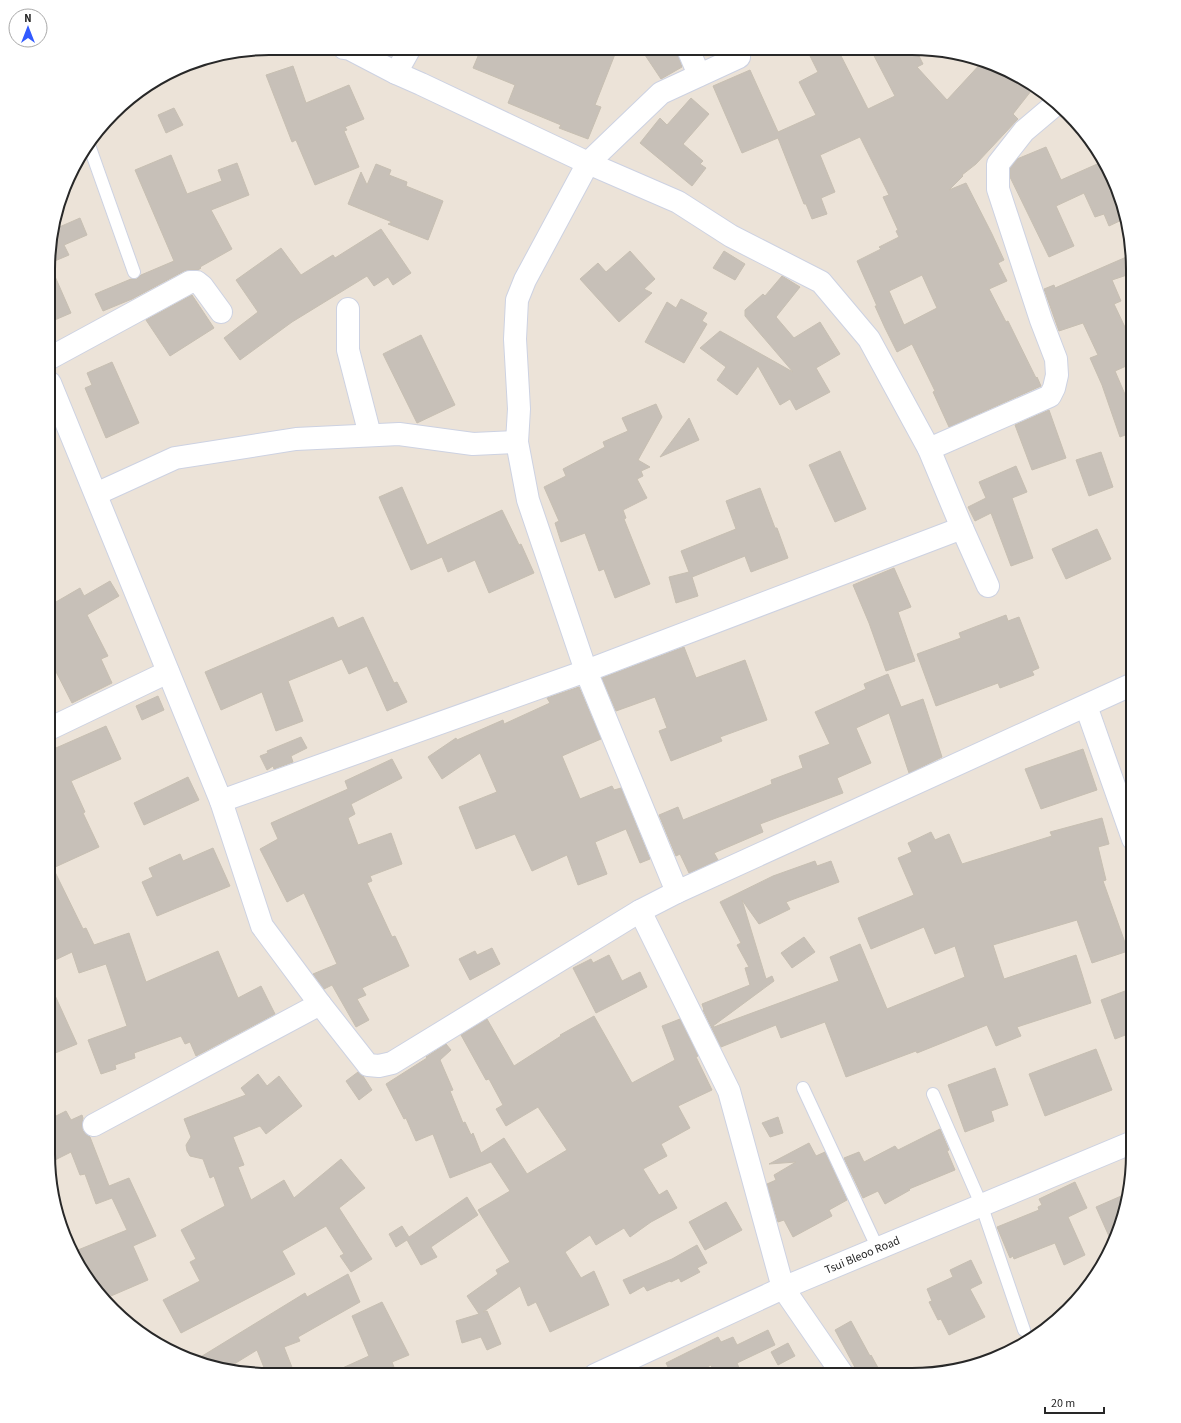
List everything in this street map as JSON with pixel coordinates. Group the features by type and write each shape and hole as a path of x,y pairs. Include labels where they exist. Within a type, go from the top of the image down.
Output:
{"street":[{"path":"362,55 396,73 678,202 731,236 821,282 869,339 929,449 988,586"},
{"path":"396,73 406,55"},
{"path":"691,55 699,74"},
{"path":"677,892 586,670 528,500 517,442 519,409 515,339 518,300 525,280 588,162 661,93 699,74 739,57"},
{"path":"929,449 1050,396 1054,388 1057,375 1056,359 1041,320 998,190 998,164 1024,131 1052,107"},
{"path":"55,355 190,282 197,282 202,286 221,312"},
{"path":"348,309 348,350 370,435"},
{"path":"55,395 221,801 262,926 368,1065 379,1066 392,1063 640,911 677,892 1126,687"},
{"path":"96,494 174,458 296,439 399,434 473,444 517,442"},
{"path":"221,801 586,670 962,528"},
{"path":"55,726 168,672"},
{"path":"1086,706 1126,819"},
{"path":"640,911 729,1091 783,1288 840,1368"},
{"path":"94,1125 320,1004"},
{"name":"Tsui Bleoo Road","path":"608,1368 783,1288 1126,1144"}],"lane":[{"path":"91,150 134,272"},
{"path":"802,1088 878,1249"},
{"path":"933,1094 981,1204 1024,1330"}],"building":[{"path":"478,55 615,55 595,105 601,107 588,139 559,128 561,125 508,103 515,85 473,68"},
{"path":"645,55 678,55 682,67 661,79"},
{"path":"810,55 841,55 868,109 895,96 874,55 918,55 923,64 917,67 947,100 979,65 1007,77 1031,91 1013,114 1018,119 976,164 962,175 963,176 949,190 966,183 992,234 1004,260 998,263 1007,281 989,289 1006,322 1008,321 1041,386 949,427 933,392 935,391 912,344 897,352 875,306 877,306 857,261 881,249 879,247 899,237 896,231 898,230 883,197 889,195 860,137 820,155 835,192 821,198 827,214 812,219 806,204 804,204 778,138 742,153 713,86 750,70 778,132 816,115 799,82 818,72","holes":["922,275 937,308 904,325 889,291"]},
{"path":"293,66 306,103 349,85 364,119 345,127 347,130 344,131 359,167 315,185 296,140 292,142 266,75"},
{"path":"691,98 709,114 683,144 703,161 700,164 706,168 692,186 640,143 660,118 667,125"},
{"path":"174,108 183,125 166,133 158,115"},
{"path":"1046,147 1061,180 1098,164 1110,187 1121,221 1109,226 1104,214 1095,217 1084,193 1056,206 1074,246 1049,257 1010,177 1010,168 1017,159"},
{"path":"171,155 187,194 222,181 218,170 237,163 249,195 211,210 232,249 200,267 201,268 198,270 184,271 132,299 103,311 95,294 131,279 137,279 141,275 174,261 135,170"},
{"path":"376,164 391,170 389,175 407,182 406,186 443,201 428,240 388,224 392,222 348,204 361,172 367,185"},
{"path":"80,218 87,235 64,245 69,255 55,261 55,255 59,227"},
{"path":"381,229 411,273 393,285 388,277 374,286 367,276 292,322 240,360 224,338 258,312 236,280 281,248 301,275 333,255 335,258"},
{"path":"630,251 655,279 644,289 652,293 619,322 580,279 598,263 606,272"},
{"path":"724,251 745,264 735,280 713,268"},
{"path":"1126,257 1126,275 1112,280 1121,301 1114,304 1126,329 1126,366 1115,371 1126,397 1126,435 1120,437 1102,385 1090,358 1098,355 1083,323 1059,331 1044,289 1054,285 1055,288"},
{"path":"55,276 71,313 55,320"},
{"path":"782,276 800,287 776,317 794,338 820,322 840,354 816,368 830,392 796,410 790,399 780,405 758,366 737,395 717,380 726,367 700,348 720,331 793,372 745,316 745,310 763,294 765,296"},
{"path":"192,295 214,328 170,356 146,320"},
{"path":"681,299 707,313 702,321 707,324 684,363 645,342 667,302 676,308"},
{"path":"421,335 455,405 417,423 383,354"},
{"path":"112,362 139,423 106,438 85,388 92,385 87,373"},
{"path":"656,404 662,417 638,460 650,467 641,471 643,476 637,479 647,498 623,510 626,518 624,519 650,584 615,598 604,569 599,571 585,533 561,542 555,523 559,521 544,487 566,476 563,469 605,447 603,442 628,431 622,418"},
{"path":"1049,410 1066,458 1032,470 1015,425"},
{"path":"689,418 699,440 660,457"},
{"path":"840,451 866,509 835,522 809,465"},
{"path":"1101,452 1113,487 1089,496 1076,460"},
{"path":"1016,466 1027,492 1012,498 1033,558 1011,566 991,513 975,521 968,507 986,498 979,482"},
{"path":"402,487 427,545 502,510 519,545 521,544 534,573 489,593 475,560 448,572 442,557 411,570 379,497"},
{"path":"760,488 788,558 751,572 745,556 692,577 698,596 676,603 669,577 689,572 681,551 736,529 726,501"},
{"path":"1097,529 1111,559 1066,579 1052,549"},
{"path":"894,568 911,607 898,612 915,661 886,671 869,623 853,585"},
{"path":"110,581 119,596 87,615 108,656 101,659 112,683 72,703 55,670 55,603 80,588 84,596"},
{"path":"1006,615 1008,621 1019,617 1039,668 1032,671 1034,675 1000,688 998,683 936,706 917,654 961,638 959,633"},
{"path":"333,617 338,628 363,617 394,683 397,682 407,702 387,711 367,666 349,674 342,659 288,681 303,721 276,731 262,692 221,710 205,672"},
{"path":"684,647 696,678 745,660 767,720 720,737 722,741 671,761 659,731 667,728 655,697 616,711 602,678"},
{"path":"888,674 901,707 923,699 942,757 909,773 889,713 856,728 871,763 837,778 843,793 760,824 763,832 714,853 718,860 689,873 680,854 676,856 659,815 678,807 683,820 772,784 771,780 803,768 799,756 830,744 815,712 866,689 864,684"},
{"path":"579,687 601,739 562,756 580,799 612,786 614,790 621,788 650,859 640,863 626,829 595,842 607,874 578,885 567,855 532,871 515,834 476,849 459,807 497,792 480,753 442,779 428,757 456,738 457,740 503,720 504,724 550,703 547,698"},
{"path":"158,696 164,710 142,720 136,706"},
{"path":"106,726 121,759 71,781 85,812 83,813 99,847 55,867 55,748"},
{"path":"301,737 307,748 291,756 293,762 274,769 273,766 267,770 260,756 268,753 267,751"},
{"path":"1083,749 1097,790 1041,809 1025,769"},
{"path":"392,759 402,778 351,804 355,814 348,818 358,845 391,833 402,864 370,876 372,881 367,883 392,937 395,936 409,966 362,988 366,995 357,999 369,1020 356,1027 332,985 324,989 313,974 337,964 304,893 287,902 260,849 278,839 271,823 348,789 345,781"},
{"path":"188,777 199,800 144,825 134,803"},
{"path":"1102,818 1109,844 1098,847 1106,880 1103,881 1126,945 1126,952 1092,963 1077,920 993,945 1004,979 1076,955 1091,1003 1017,1027 1021,1036 996,1046 987,1025 917,1053 916,1051 846,1077 825,1022 781,1038 776,1025 721,1047 703,1010 702,1004 750,985 745,968 749,967 737,945 741,943 720,902 773,876 815,861 817,866 831,861 839,882 786,902 790,909 759,924 742,900 766,979 772,976 774,981 713,1026 714,1027 839,981 830,957 860,944 887,1009 965,977 955,946 935,954 924,927 871,949 858,918 914,895 898,858 912,852 908,843 931,832 935,840 949,834 962,864 1052,836 1050,832"},
{"path":"213,848 230,886 157,916 142,882 153,877 149,868 180,854 183,861"},
{"path":"55,872 83,929 86,928 94,945 129,933 146,982 218,951 238,998 261,986 275,1014 196,1056 190,1042 185,1044 181,1036 134,1053 135,1058 115,1065 116,1069 101,1074 88,1040 127,1026 106,964 79,973 72,952 55,960"},
{"path":"804,937 815,952 792,968 781,953"},
{"path":"492,948 500,964 470,980 459,959 475,951 477,955"},
{"path":"609,955 622,981 640,972 647,987 596,1013 573,968 591,959 593,963"},
{"path":"1126,991 1126,1035 1115,1039 1101,1000"},
{"path":"55,995 77,1044 55,1053"},
{"path":"594,1016 632,1083 675,1060 662,1026 680,1019 698,1056 696,1057 712,1090 678,1106 690,1128 661,1144 667,1156 643,1169 659,1195 667,1190 677,1208 651,1222 630,1237 624,1228 596,1245 590,1235 565,1252 581,1278 594,1271 609,1305 550,1332 536,1302 528,1306 520,1286 483,1312 487,1311 501,1344 487,1350 481,1337 462,1343 456,1321 479,1314 467,1296 498,1274 496,1270 510,1262 478,1210 510,1191 491,1162 450,1178 433,1134 416,1141 406,1118 404,1119 386,1084 446,1044 451,1050 440,1060 453,1090 450,1091 463,1123 465,1122 471,1135 473,1133 481,1153 504,1138 527,1174 567,1150 538,1107 506,1126 496,1109 503,1105 489,1079 486,1080 461,1035 487,1019 514,1066 561,1036 560,1035"},
{"path":"1096,1049 1112,1090 1045,1116 1029,1074"},
{"path":"995,1068 1008,1105 991,1111 994,1121 965,1132 948,1085"},
{"path":"358,1072 363,1076 372,1090 359,1100 346,1081"},
{"path":"258,1074 267,1086 279,1076 302,1106 266,1134 260,1126 233,1137 244,1165 238,1167 251,1200 284,1180 294,1198 341,1159 365,1188 339,1208 372,1259 351,1272 340,1256 344,1254 326,1226 282,1251 295,1274 181,1333 163,1300 200,1281 190,1262 196,1259 181,1230 225,1206 214,1176 210,1178 203,1159 190,1156 187,1151 186,1145 191,1137 184,1119 246,1095 241,1088"},
{"path":"66,1111 71,1120 82,1115 83,1131 90,1137 109,1186 129,1178 156,1236 133,1246 148,1280 110,1297 91,1273 78,1250 127,1230 112,1198 96,1204 85,1174 80,1175 71,1152 55,1160 55,1116"},
{"path":"778,1117 783,1133 770,1137 762,1123"},
{"path":"940,1129 949,1150 947,1151 955,1170 909,1189 910,1190 885,1204 878,1191 863,1198 844,1158 859,1152 864,1162 895,1146 898,1150"},
{"path":"809,1143 816,1156 825,1152 847,1200 829,1210 832,1216 793,1237 784,1220 778,1222 767,1184 776,1180 774,1175 796,1162 769,1164"},
{"path":"1075,1182 1087,1208 1068,1217 1085,1255 1064,1265 1055,1243 1014,1259 1013,1256 1010,1258 997,1227 1039,1210 1038,1207 1042,1205 1039,1199"},
{"path":"1122,1196 1109,1237 1096,1207"},
{"path":"467,1197 478,1215 431,1247 437,1257 421,1265 407,1240 396,1247 389,1234 402,1226 409,1237"},
{"path":"726,1202 742,1230 705,1250 689,1222"},
{"path":"697,1245 707,1263 697,1268 700,1272 681,1282 679,1278 647,1291 644,1286 630,1294 623,1280 672,1259"},
{"path":"971,1260 982,1283 970,1289 985,1317 949,1335 941,1319 938,1320 929,1302 932,1301 927,1289 953,1277 950,1270"},
{"path":"348,1274 360,1302 298,1337 300,1341 284,1347 292,1368 264,1368 257,1350 233,1365 200,1357 305,1293 307,1297"},
{"path":"382,1302 409,1355 392,1362 394,1368 342,1368 369,1356 352,1316"},
{"path":"851,1321 878,1368 855,1368 835,1330"},
{"path":"768,1330 775,1345 737,1363 739,1368 712,1368 711,1365 705,1368 668,1368 666,1363 718,1337 721,1342 733,1337 737,1345"},
{"path":"788,1343 795,1356 778,1365 771,1352"}]}
